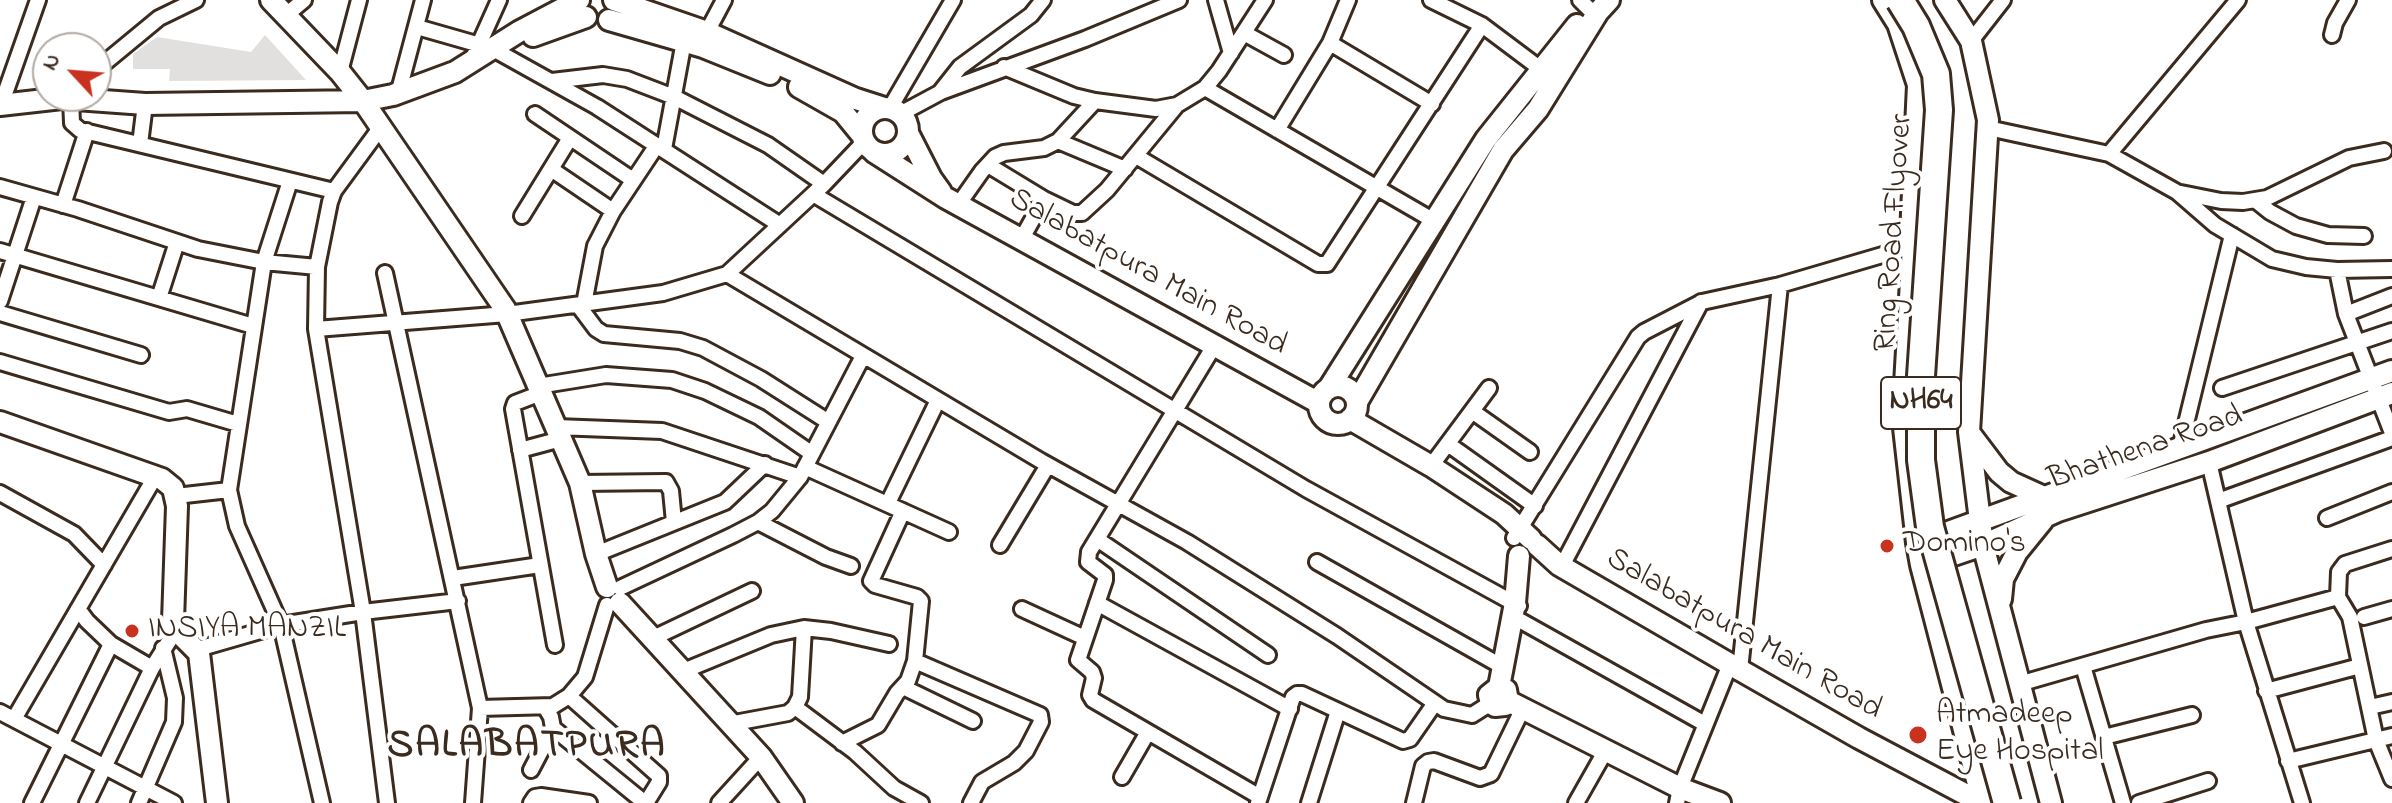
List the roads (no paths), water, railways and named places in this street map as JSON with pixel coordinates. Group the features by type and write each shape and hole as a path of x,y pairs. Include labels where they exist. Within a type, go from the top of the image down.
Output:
{"highway":[{"name":"Ring Road Flyover","path":"1900,0 1916,26 1936,74 1939,110 1921,376 1921,460 1930,527 2007,803"},
{"name":"Ring Road Flyover","path":"1917,0 1950,70 1953,110 1935,377 1935,459 1944,524 2022,803"}],"street":[{"path":"32,101 0,105 38,0"},
{"path":"112,56 170,6 196,0"},
{"path":"271,0 340,72 363,101 507,314 580,483 596,554 613,596 761,757 793,803"},
{"path":"286,15 304,0"},
{"path":"340,72 359,0"},
{"path":"398,94 423,0"},
{"path":"492,46 499,0"},
{"path":"707,32 724,0"},
{"path":"891,110 953,0"},
{"path":"941,92 960,67 1031,15 1043,0"},
{"path":"866,143 864,120 869,114 891,110 941,92 1158,4 1179,0"},
{"path":"1216,0 1231,53"},
{"path":"988,165 1044,199 1073,213 1082,213 1125,169 1177,105 1205,88 1265,0"},
{"path":"1277,130 1330,43 1348,0"},
{"path":"1431,0 1482,25 1542,70"},
{"path":"1588,3 1542,70 1486,139 1324,395 1322,415 1332,423 1339,424 1354,411 1503,150 1538,109 1598,12 1609,0"},
{"path":"1883,0 1898,24 1918,85 1903,419 1917,543 1982,803"},
{"path":"1945,0 1971,41 1985,99 1988,128 1969,432 1983,545 2051,803"},
{"path":"1971,41 2003,0"},
{"path":"2109,154 2238,0"},
{"path":"2332,35 2348,0"},
{"path":"112,101 145,104 363,101 398,94 444,77 470,64 492,46 525,39 583,6 599,23 612,7"},
{"path":"612,7 707,32 856,99 891,110 907,126 931,178 952,201 1004,153 1044,148 1058,141 1095,101"},
{"path":"612,7 684,41 787,81 824,99 843,112 866,143 888,154 901,147 908,133"},
{"path":"1136,156 1318,264 1327,264 1482,25"},
{"path":"417,27 492,46 660,147 780,225"},
{"path":"1244,33 1284,55"},
{"path":"684,41 674,97 660,147 633,180 595,246 581,304 596,329 604,334 680,341 703,348 761,379 827,421"},
{"path":"1330,43 1432,104"},
{"path":"1004,67 1074,96 1095,101 1156,109 1177,105"},
{"path":"551,81 603,75 627,79 674,97 768,145 818,189 1175,411 1520,611 1705,724"},
{"path":"1205,88 1436,222"},
{"path":"140,144 145,104"},
{"path":"69,112 72,123 87,131 334,191"},
{"path":"535,114 633,180"},
{"path":"381,127 334,191 317,267 316,329 363,612 387,803"},
{"path":"1988,128 2109,154 2177,192 2215,225 2272,259 2337,270 2392,269"},
{"path":"63,205 87,131"},
{"path":"522,216 570,138"},
{"path":"1058,141 1125,169"},
{"path":"316,329 507,314 663,293 727,274 866,143"},
{"name":"Salabatpura Main Road","path":"866,143 952,201 1021,240 1214,346 1324,395"},
{"path":"2177,192 2221,201 2267,198 2349,158 2384,151"},
{"path":"551,169 613,211"},
{"path":"290,181 264,262 229,490 237,526 281,625 322,803"},
{"path":"0,187 219,254 317,267"},
{"path":"0,301 34,197"},
{"path":"1021,240 1044,199"},
{"path":"2255,200 2296,226 2328,235 2364,236"},
{"path":"2180,448 2232,235"},
{"path":"159,298 177,242"},
{"path":"1414,803 1423,766 1428,762 1434,761 1480,778 1491,774 1520,611 1526,546 1535,506 1638,337 1702,302 1780,285 1913,246"},
{"path":"0,251 253,326"},
{"path":"2218,501 2392,435 2385,396 2372,378 2346,314 2337,270"},
{"path":"385,273 480,708 473,803"},
{"path":"727,274 1048,465 1200,550 1337,636 1444,709 1472,715 1505,693"},
{"path":"1689,797 1705,724 1735,667 1780,285"},
{"path":"2346,314 2392,296"},
{"path":"1561,565 1702,302"},
{"path":"0,313 141,355"},
{"path":"2222,388 2392,331"},
{"path":"1214,346 1087,557 1088,562 1105,575 1078,660 1092,672 1094,678 1090,695 1093,700 1259,800 1293,697 1302,694 1403,741 1410,739 1435,703"},
{"path":"480,708 553,706 569,696 585,677 613,596 758,522 772,511 805,466 863,356"},
{"path":"0,362 169,412 187,409 238,424"},
{"path":"1917,543 1980,522 2045,507 2180,448 2392,371"},
{"path":"555,645 513,405 540,390 606,375 672,380 705,391 759,417 805,466"},
{"path":"1324,395 1347,388 1354,411"},
{"path":"1431,466 1489,388"},
{"name":"Bhathena Road","path":"1921,565 1983,545 2045,507 2209,462 2385,396"},
{"path":"888,503 938,400"},
{"name":"Salabatpura Main Road","path":"1354,411 1504,514 1526,546 1859,738 1982,803"},
{"path":"1472,411 1530,452"},
{"path":"0,422 155,477 169,484 176,496 173,621 176,630 198,649 217,803"},
{"path":"520,450 558,433 662,431 765,464 805,466 949,532"},
{"path":"1969,432 1999,472 2045,507"},
{"path":"1448,444 1535,506"},
{"path":"2209,462 2246,622 2302,803"},
{"path":"596,554 725,502 765,464"},
{"path":"1000,545 1048,465"},
{"path":"155,477 78,609 5,718 106,766 174,803"},
{"path":"580,483 666,482 671,491 674,522"},
{"path":"176,496 229,490"},
{"path":"2327,518 2392,492"},
{"path":"0,493 74,534 104,565"},
{"path":"2000,610 2003,579 2045,507"},
{"path":"842,743 878,725 908,681 915,661 921,601 871,581 903,511"},
{"path":"758,522 826,557 851,566"},
{"path":"1097,539 1268,655"},
{"path":"2390,771 2376,740 2350,617 2338,597 2339,572 2345,564 2392,549"},
{"path":"1317,562 1505,693 1689,797 1720,803"},
{"path":"453,578 540,565"},
{"path":"651,639 752,591"},
{"path":"2019,684 2206,630 2338,597"},
{"path":"198,649 281,625 458,601"},
{"path":"1097,603 1290,709"},
{"path":"78,609 111,644 152,668"},
{"path":"1022,609 1085,638"},
{"path":"2364,617 2392,609"},
{"path":"681,672 771,635 804,628 889,644"},
{"path":"729,724 788,713 795,707 801,689 804,628"},
{"path":"87,803 152,668 176,630"},
{"path":"32,803 111,644"},
{"path":"139,803 172,730 176,711 163,648"},
{"path":"915,661 1040,715 1041,722 1026,751 1014,763 982,782 971,803"},
{"path":"2083,666 2123,803"},
{"path":"2266,691 2360,666"},
{"path":"903,687 973,721"},
{"path":"545,707 553,728 646,803 659,782 659,776 569,696"},
{"path":"2370,707 2392,702"},
{"path":"795,707 894,788 921,803"},
{"path":"1309,803 1338,711"},
{"path":"2104,737 2192,715"},
{"path":"531,770 553,728"},
{"path":"1122,777 1148,732"},
{"path":"2288,761 2392,736"},
{"path":"1576,803 1606,750"},
{"path":"719,803 761,757"},
{"path":"2139,803 2208,781"},
{"path":"531,803 535,797 541,796 589,803"}],"place":[{"name":"Domino's","path":"1887,546"},
{"name":"INSIYA MANZIL","path":"132,631"},
{"name":"Atmadeep Eye Hospital","path":"1918,735"}],"district":[{"name":"SALABATPURA","path":"527,748"}]}
